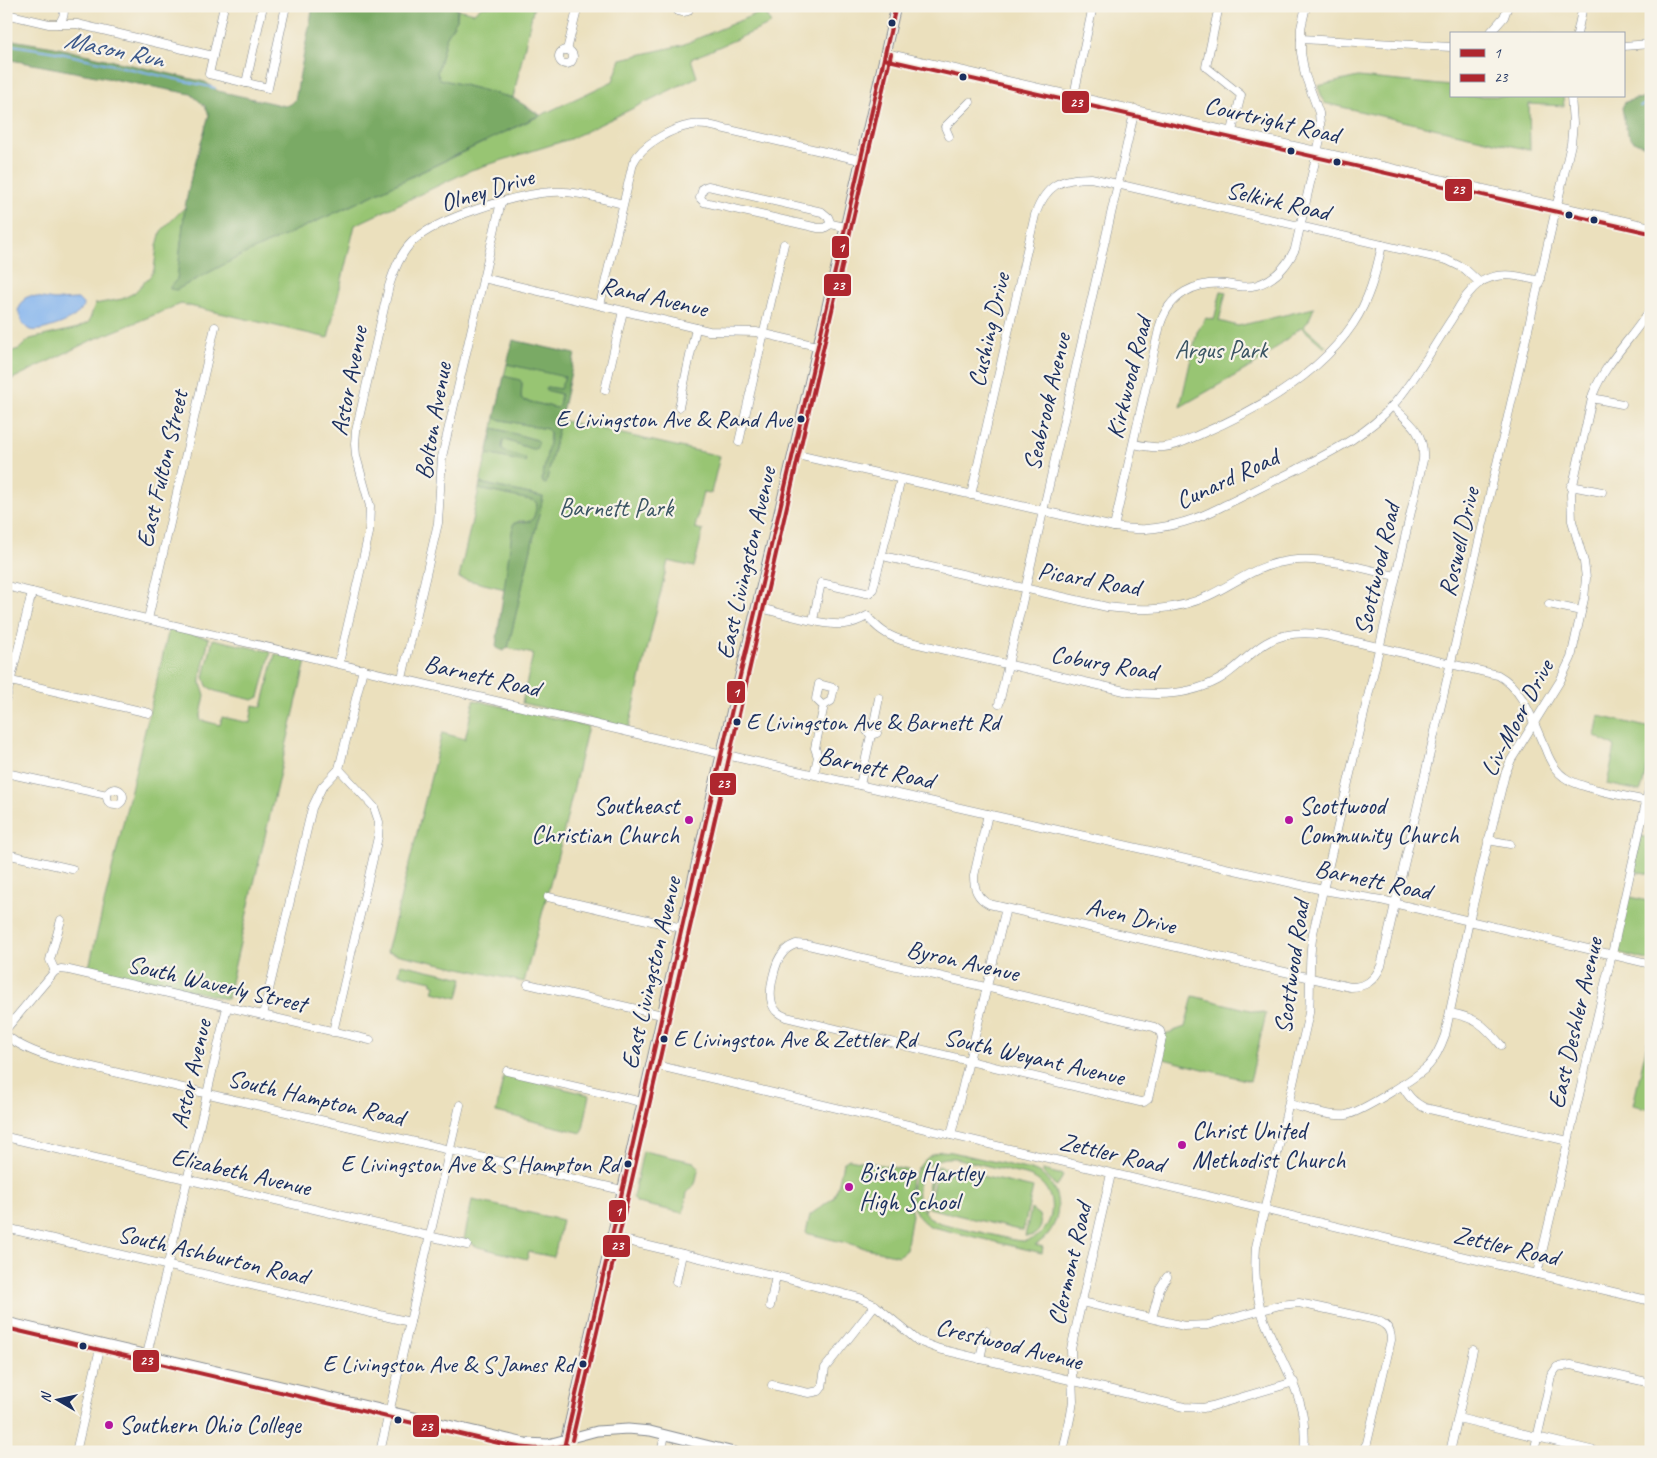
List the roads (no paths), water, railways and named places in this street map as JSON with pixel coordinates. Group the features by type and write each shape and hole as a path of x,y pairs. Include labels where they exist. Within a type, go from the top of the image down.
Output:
{"main road":[{"name":"East Livingston Avenue","path":"563,1452 722,753 896,6"},
{"path":"6,1322 524,1443 548,1444 613,1429 639,1430 734,1452"}],"street":[{"path":"59,24 64,17 62,6"},
{"path":"224,6 209,74 268,88 286,6"},
{"path":"246,83 262,6"},
{"path":"566,50 578,6"},
{"path":"676,6 678,11 684,12 688,11 690,6"},
{"path":"1074,95 1093,6"},
{"path":"1219,6 1206,66 1240,95 1232,131"},
{"name":"Kirkwood Road","path":"1114,527 1160,325 1169,306 1184,291 1198,286 1211,283 1241,287 1268,281 1289,262 1295,249 1321,136 1320,118 1301,53 1301,28 1306,6"},
{"path":"1492,32 1504,17 1508,6"},
{"path":"1577,32 1583,6"},
{"path":"6,14 50,24 77,24 213,56"},
{"path":"1301,39 1450,47"},
{"path":"1624,46 1651,44"},
{"name":"Courtright Road","path":"885,53 1651,228"},
{"name":"Roswell Drive","path":"1360,987 1369,983 1376,976 1395,903 1571,144 1573,123 1571,98"},
{"path":"949,136 945,127 970,102"},
{"name":"Seabrook Avenue","path":"999,704 1135,109"},
{"path":"600,305 623,204 636,157 650,142 682,127 695,124 708,125 860,160"},
{"name":"Selkirk Road","path":"1060,182 1075,178 1091,178 1382,245 1456,263 1466,268 1480,283"},
{"name":"Cushing Drive","path":"971,495 1036,215 1040,202 1046,192 1060,182"},
{"path":"831,224 822,212 708,186 703,188 700,193 700,198 704,202 712,204 818,228 824,228 831,224 845,227"},
{"name":"Olney Drive","path":"403,255 412,242 427,231 473,211 525,195 553,192 583,195 623,204"},
{"name":"Bolton Avenue","path":"402,678 438,523 442,457 501,202"},
{"path":"739,442 784,244"},
{"path":"1134,444 1163,447 1182,442 1274,396 1311,370 1333,349 1353,324 1373,283 1382,245"},
{"name":"Astor Avenue","path":"339,663 369,533 370,506 356,456 354,444 356,431 389,286 395,267 403,255"},
{"name":"Cunard Road","path":"793,454 1114,527 1144,529 1174,525 1208,514 1342,446 1373,424 1392,406 1404,391 1466,297 1480,283 1506,275 1540,281"},
{"name":"Rand Avenue","path":"483,278 696,328 719,332 749,331 817,346"},
{"name":"Liv-Moor Drive","path":"1289,1104 1331,1114 1348,1115 1363,1109 1402,1085 1427,1067 1435,1057 1445,1035 1469,921 1505,774 1511,760 1566,670 1571,658 1584,599 1586,578 1584,562 1572,521 1570,508 1571,486 1592,398 1599,380 1608,365 1651,308"},
{"path":"606,390 623,311"},
{"name":"East Fulton Street","path":"148,619 215,327"},
{"path":"679,407 696,328"},
{"path":"1592,398 1622,404"},
{"name":"Scottwood Road","path":"1304,1450 1302,1411 1294,1382 1267,1327 1261,1310 1255,1261 1258,1234 1289,1104 1308,1013 1310,946 1424,454 1422,439 1419,433 1392,406"},
{"path":"813,620 821,583 866,593 870,593 874,589 900,479"},
{"path":"1571,486 1602,492"},
{"name":"Picard Road","path":"887,557 1107,607 1130,610 1180,606 1208,596 1260,568 1286,561 1312,559 1396,576"},
{"name":"Barnett Road","path":"6,586 860,785 1323,890 1395,903 1651,964"},
{"path":"6,699 32,592"},
{"path":"1549,604 1581,611"},
{"name":"Coburg Road","path":"757,607 838,624 856,622 867,616 875,625 891,637 1143,694 1167,694 1193,690 1218,679 1240,665 1267,642 1294,634 1316,633 1490,672 1505,678 1520,693 1553,766 1566,778 1582,785 1646,800"},
{"path":"6,654 16,656"},
{"path":"263,1015 312,808 322,787 339,769 363,669"},
{"path":"11,681 149,713"},
{"path":"860,785 871,735 877,733 878,730 874,723 879,698"},
{"path":"814,774 818,757 815,748 824,705"},
{"path":"333,1032 378,837 379,822 370,801 358,791 339,769"},
{"path":"6,773 107,795"},
{"name":"East Deshler Avenue","path":"1536,1274 1651,780"},
{"name":"Aven Drive","path":"988,814 974,876 978,896 983,901 1006,908 1310,978 1350,987 1360,987"},
{"path":"1488,840 1510,844"},
{"path":"6,854 72,869"},
{"path":"548,897 682,928"},
{"path":"951,1135 1006,908"},
{"path":"6,1029 55,971 50,960 60,920"},
{"name":"Byron Avenue","path":"774,977 781,954 791,946 802,944 1154,1028 1160,1032 1162,1038 1149,1095 1144,1102"},
{"name":"South Waverly Street","path":"55,971 61,969 69,970 370,1040"},
{"name":"South Weyant Avenue","path":"774,977 771,992 772,1002 775,1009 786,1017 969,1062 1144,1102"},
{"path":"528,984 662,1015"},
{"name":"Astor Avenue","path":"147,1355 227,1007"},
{"path":"1450,1013 1471,1018 1483,1025 1501,1045"},
{"name":"South Hampton Road","path":"6,1035 25,1048 46,1056 622,1190"},
{"name":"Zettler Road","path":"651,1064 1651,1301"},
{"path":"507,1071 642,1102"},
{"path":"1402,1085 1415,1103 1425,1108 1568,1141"},
{"path":"380,1452 460,1106"},
{"name":"Elizabeth Avenue","path":"6,1137 467,1245"},
{"name":"Clermont Road","path":"1063,1452 1071,1414 1071,1349 1111,1174"},
{"name":"South Ashburton Road","path":"6,1228 410,1322"},
{"name":"Crestwood Avenue","path":"611,1237 846,1293 874,1305 918,1341 939,1349 1184,1406 1194,1408 1212,1406 1294,1382"},
{"path":"676,1282 682,1254"},
{"path":"770,1306 776,1276"},
{"path":"1152,1318 1160,1288 1167,1277"},
{"path":"1082,1302 1184,1326 1200,1326 1289,1303 1309,1304 1382,1322 1390,1330 1391,1340 1367,1442 1362,1452"},
{"path":"772,1385 810,1393 819,1391 822,1387 826,1368 874,1305"},
{"path":"980,1359 986,1331"},
{"path":"76,1452 101,1344"},
{"path":"1450,1452 1473,1350"},
{"path":"1534,1452 1552,1376 1557,1367 1571,1364 1651,1383"},
{"path":"1458,1418 1599,1452"},
{"path":"661,1452 665,1435"},
{"path":"1304,1450 1320,1452"}],"water":[{"path":"30,296 54,300 78,299 83,304 83,308 71,319 63,323 34,331 23,324 18,310 25,298"}],"waterway":[{"name":"Mason Run","path":"6,44 56,52 215,88"},
{"name":"Mason Run","path":"1640,106 1651,104"}],"place":[{"name":"E Livingston Ave & Rand Ave","path":"801,419"},
{"name":"E Livingston Ave & Barnett Rd","path":"737,722"},
{"name":"Southeast Christian Church","path":"689,820"},
{"name":"Scottwood Community Church","path":"1289,820"},
{"name":"E Livingston Ave & Zettler Rd","path":"664,1039"},
{"name":"Christ United Methodist Church","path":"1182,1145"},
{"name":"E Livingston Ave & S Hampton Rd","path":"628,1164"},
{"name":"Bishop Hartley High School","path":"849,1187"},
{"name":"E Livingston Ave & S James Rd","path":"583,1364"},
{"name":"Southern Ohio College","path":"109,1425"}],"park label":[{"name":"Argus Park","path":"1221,350"},
{"name":"Barnett Park","path":"616,508"}]}
